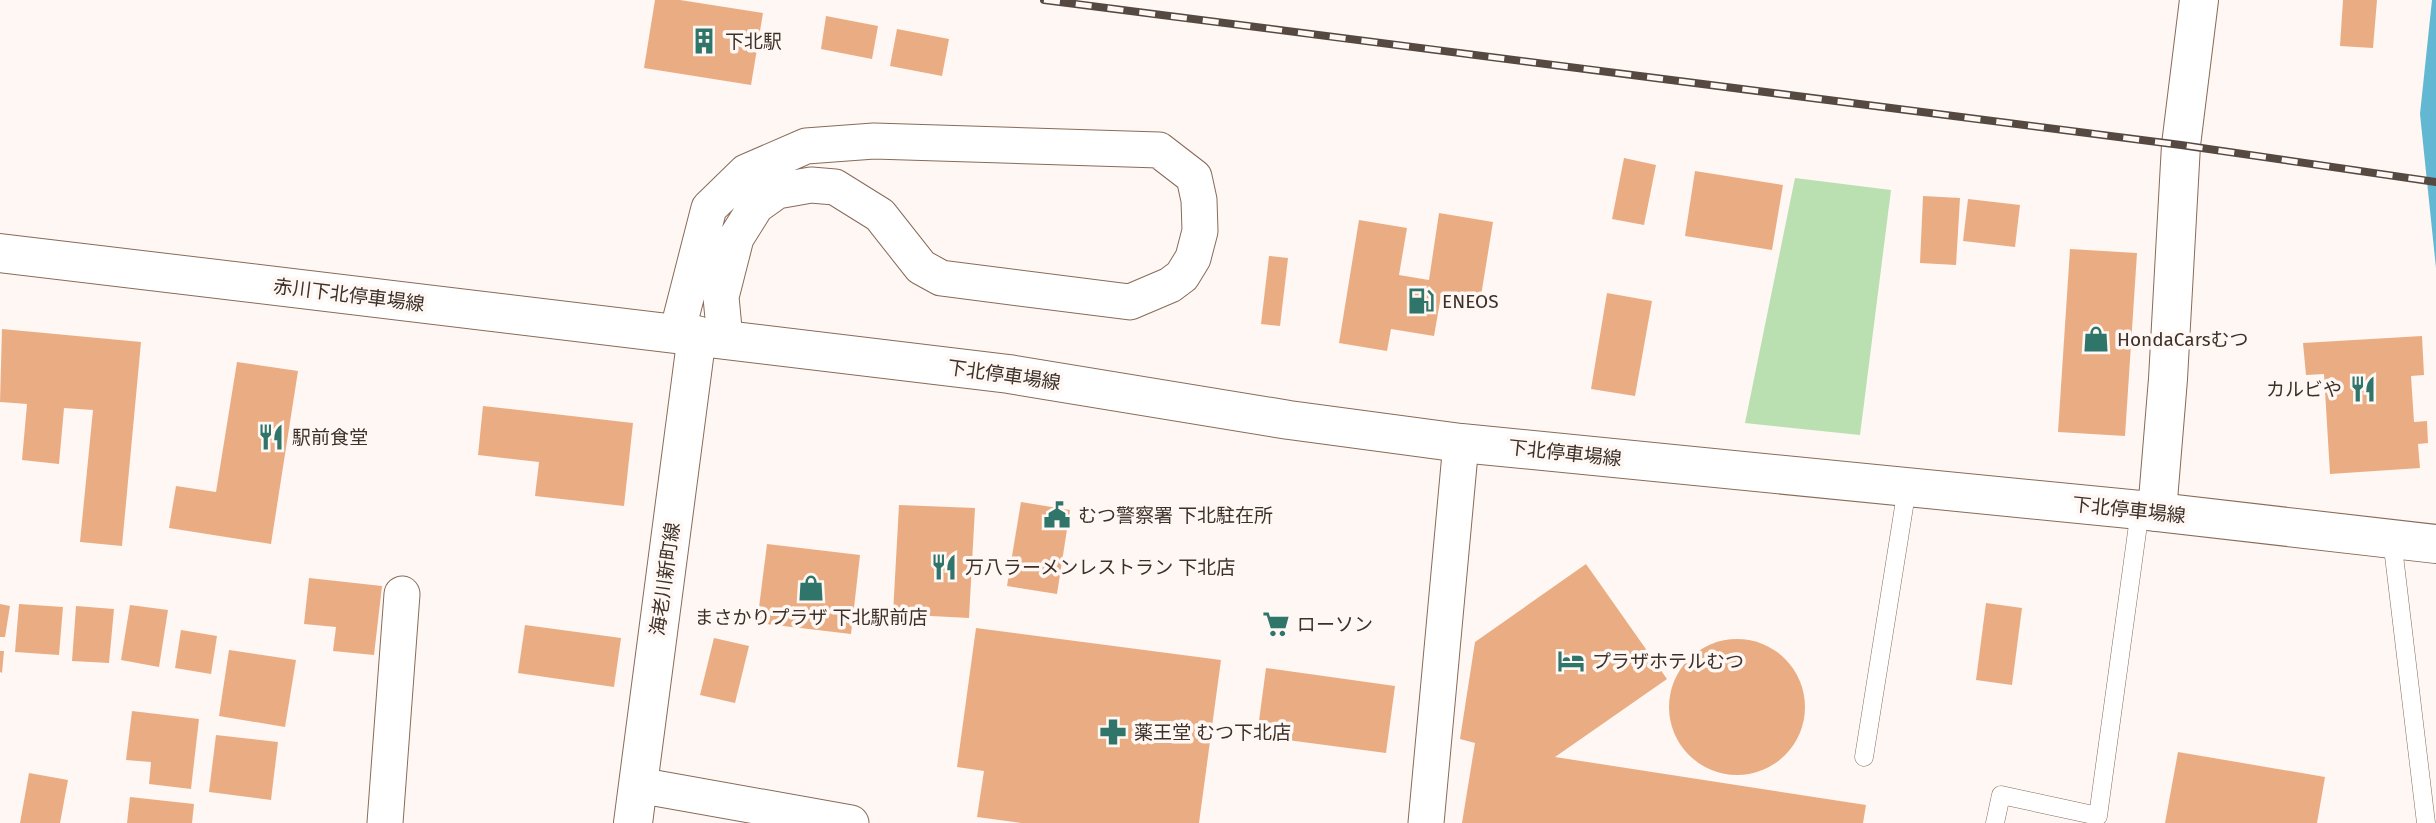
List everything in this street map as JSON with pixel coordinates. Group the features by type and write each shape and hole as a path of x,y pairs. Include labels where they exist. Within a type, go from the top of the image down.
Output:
{"main road":[{"path":"2148,511 2181,145 2199,0"},
{"name":"赤川下北停車場線","path":"0,253 700,336"},
{"name":"下北停車場線","path":"700,336 1009,374 1289,420 1461,443 2148,511 2436,544"},
{"name":"海老川新町線","path":"633,823 700,336"}],"street":[{"path":"874,141 1159,150 1194,177 1199,200 1200,231 1192,258 1182,276 1171,285 1130,302 941,278 921,267 880,215 835,187 811,185 777,191 756,206 736,238 721,297 700,336 709,208 746,172 806,146 874,141"},
{"path":"1426,823 1461,443"},
{"path":"385,823 402,594"},
{"path":"638,785 850,823"}],"lane":[{"path":"1864,757 1907,488"},
{"path":"1995,823 2001,795 2098,816 2148,511"},
{"path":"2392,539 2426,823"}],"green space":[{"path":"1795,178 1891,190 1860,435 1745,423"}],"water":[{"path":"2432,0 2436,0 2436,268 2420,114"}],"building":[{"name":"下北駅","path":"655,0 680,0 763,13 751,85 644,68"},
{"path":"2343,0 2377,0 2373,48 2340,46"},
{"path":"826,16 878,26 872,59 821,49"},
{"path":"897,29 949,39 942,76 890,66"},
{"path":"1624,158 1656,165 1644,225 1612,219"},
{"path":"1695,171 1783,185 1772,250 1685,236"},
{"path":"1923,196 1960,198 1956,265 1920,263"},
{"path":"1968,199 2020,205 2015,247 1963,241"},
{"path":"1439,213 1493,222 1480,302 1441,296 1434,336 1391,329 1387,351 1339,343 1359,220 1407,228 1399,275 1429,280"},
{"path":"2070,249 2137,253 2125,436 2058,432"},
{"path":"1269,256 1288,258 1280,326 1261,324"},
{"path":"1607,293 1652,301 1635,396 1591,389"},
{"path":"2,329 141,342 122,546 80,542 93,410 64,408 59,464 22,460 27,404 0,402"},
{"path":"2422,336 2424,375 2411,376 2414,422 2427,421 2428,443 2418,444 2420,468 2330,474 2324,374 2306,375 2303,343"},
{"path":"237,362 298,371 271,544 169,528 176,486 216,492"},
{"path":"483,406 633,423 624,506 535,496 539,462 478,455"},
{"path":"1021,502 1070,510 1057,594 1007,586"},
{"path":"899,505 975,508 969,618 893,614"},
{"path":"767,544 860,555 851,634 757,623"},
{"path":"1586,564 1667,679 1555,757 1866,805 1863,823 1462,823 1475,743 1460,739 1475,642"},
{"path":"309,578 382,586 374,655 333,651 336,627 304,624"},
{"path":"1986,603 2022,608 2012,685 1976,680"},
{"path":"0,604 10,606 5,637 0,637"},
{"path":"19,604 63,607 59,655 15,652"},
{"path":"130,605 168,610 159,667 121,660"},
{"path":"76,606 114,609 109,663 72,661"},
{"path":"525,625 621,638 614,687 518,673"},
{"path":"976,628 1221,660 1199,823 1021,823 977,817 984,771 957,767"},
{"path":"181,630 217,636 211,674 175,668"},
{"path":"714,638 749,646 735,703 700,695"},
{"path":"1737,639 1763,644 1785,659 1800,681 1805,707 1800,733 1785,755 1763,770 1737,775 1711,770 1689,755 1674,733 1669,707 1674,681 1689,659 1711,644"},
{"path":"229,650 296,660 285,727 219,716"},
{"path":"0,651 4,651 2,673 0,672"},
{"path":"1266,668 1395,686 1386,753 1257,736"},
{"path":"132,711 199,719 191,789 149,784 151,762 126,760"},
{"path":"216,735 278,742 271,800 209,792"},
{"path":"2178,752 2325,777 2317,823 2165,823"},
{"path":"29,773 68,780 60,823 20,823"},
{"path":"130,797 194,804 192,823 127,823"}],"railway":[{"path":"1044,0 2181,145 2436,182"}],"place":[{"name":"下北駅","path":"704,41"},
{"name":"ENEOS","path":"1421,301"},
{"name":"HondaCarsむつ","path":"2096,339"},
{"name":"カルビや","path":"2363,389"},
{"name":"駅前食堂","path":"271,437"},
{"name":"むつ警察署 下北駐在所","path":"1057,515"},
{"name":"万八ラーメンレストラン 下北店","path":"944,567"},
{"name":"まさかりプラザ 下北駅前店","path":"811,588"},
{"name":"ローソン","path":"1276,624"},
{"name":"プラザホテルむつ","path":"1571,661"},
{"name":"薬王堂 むつ下北店","path":"1113,732"}]}
